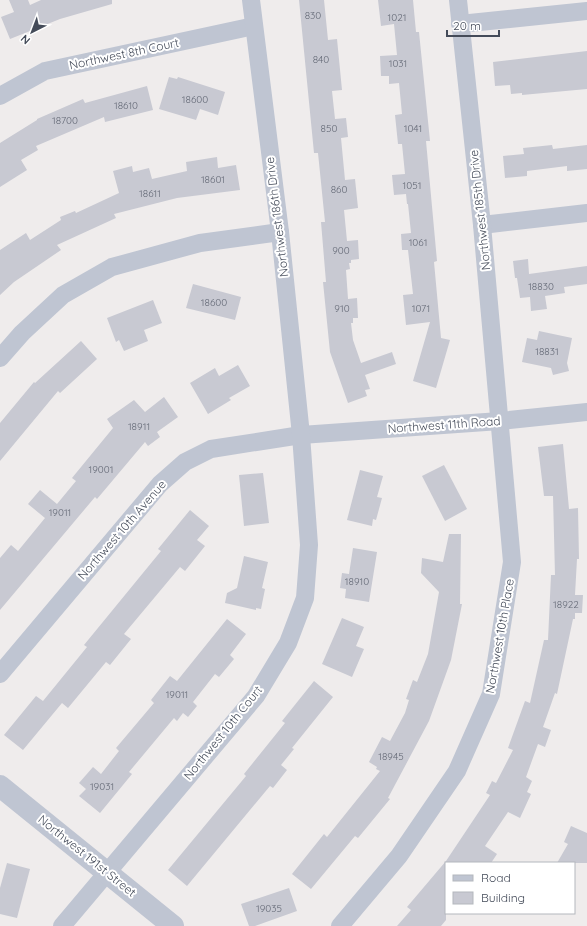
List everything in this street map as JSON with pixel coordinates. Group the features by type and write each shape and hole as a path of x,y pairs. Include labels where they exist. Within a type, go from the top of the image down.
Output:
{"street":[{"name":"Northwest 186th Drive","path":"251,0 280,232 301,435"},
{"name":"Northwest 185th Drive","path":"458,0 482,225 500,421"},
{"path":"460,24 587,11"},
{"name":"Northwest 8th Court","path":"0,96 45,71 254,26"},
{"path":"482,225 587,213"},
{"path":"0,358 22,333 63,295 112,266 200,242 280,232"},
{"name":"Northwest 11th Road","path":"301,435 500,421 587,412"},
{"name":"Northwest 10th Place","path":"340,926 399,856 457,771 491,694 512,562 500,421"},
{"name":"Northwest 10th Avenue","path":"0,674 160,484 185,462 211,448 301,435"},
{"name":"Northwest 10th Court","path":"62,926 256,696 288,642 305,598 309,545 301,435"},
{"name":"Northwest 191st Street","path":"0,786 173,926"}],"building":[{"path":"9,0 28,0 30,5 41,0 112,0 112,4 60,19 10,39 1,17 14,12"},
{"path":"299,0 324,0 328,40 337,39 342,90 332,91 335,119 346,118 348,137 341,138 345,180 355,179 358,208 344,210 347,241 358,240 359,259 351,260 351,263 349,263 350,269 346,270 348,299 357,298 358,318 353,318 353,323 351,323 353,340 361,363 392,352 396,364 365,375 370,389 365,390 367,396 348,403 330,352 323,282 326,282 321,222 325,222 318,153 314,153"},
{"path":"378,0 413,0 416,32 419,32 430,141 426,141 437,261 434,262 441,338 450,340 436,388 413,381 430,322 406,325 403,295 413,294 408,250 402,250 401,234 411,233 406,194 394,195 392,175 405,174 402,144 398,144 395,115 402,114 399,83 389,84 389,76 381,76 380,56 397,55 394,24 381,26"},
{"path":"587,51 587,89 522,95 522,93 511,94 510,85 495,86 493,62"},
{"path":"169,77 177,79 178,77 225,92 218,115 200,109 196,120 159,109"},
{"path":"147,86 153,110 105,122 104,117 36,146 38,150 21,160 27,170 0,187 0,143 37,119 83,99 85,103"},
{"path":"552,145 553,149 587,145 587,169 567,171 567,166 527,171 527,176 505,178 503,156 524,154 523,148"},
{"path":"217,157 218,168 236,165 240,190 177,198 114,214 116,218 57,245 61,250 14,282 0,295 0,250 26,233 30,240 61,220 60,217 75,211 76,213 119,193 113,171 132,166 133,172 149,168 152,179 187,171 186,162"},
{"path":"528,259 529,274 587,266 587,284 564,287 565,293 545,296 547,309 531,311 530,297 520,298 513,261"},
{"path":"193,284 241,297 235,320 186,308"},
{"path":"153,300 162,323 144,330 148,341 124,351 119,340 116,342 107,318"},
{"path":"539,331 572,338 567,363 569,371 553,375 551,368 522,362 527,338 537,340"},
{"path":"81,341 97,359 60,393 58,391 0,461 0,423 34,382 35,383"},
{"path":"238,365 250,386 229,398 231,400 208,414 190,383 215,368 219,376"},
{"path":"164,397 178,417 157,432 160,437 148,446 145,442 97,499 95,497 0,610 0,558 11,545 18,551 45,518 28,504 40,490 57,504 76,481 72,478 113,428 107,419 134,400 145,412"},
{"path":"563,444 569,509 578,508 579,559 577,559 575,595 583,595 582,613 575,613 575,619 573,619 557,694 555,693 543,727 551,730 545,747 538,744 526,777 532,781 527,792 531,794 520,818 508,812 485,846 497,854 492,862 445,862 490,795 486,793 492,781 496,783 513,750 508,748 525,701 530,703 544,640 548,640 551,575 555,575 553,496 544,496 538,447"},
{"path":"444,465 467,509 445,521 422,476"},
{"path":"360,470 383,476 377,497 382,498 376,520 373,519 372,526 347,520"},
{"path":"263,473 269,523 244,526 239,475"},
{"path":"190,510 209,526 197,540 205,546 185,571 180,567 124,634 131,639 110,665 106,662 68,708 62,703 23,750 4,735 36,696 43,701 87,647 84,645 161,551 158,549"},
{"path":"449,534 461,534 460,604 462,604 451,660 429,721 388,798 390,799 358,838 355,836 311,889 292,874 324,834 327,837 380,771 369,762 382,737 390,741 405,713 409,700 406,699 413,680 417,682 428,654 439,592 421,573 422,558 443,562"},
{"path":"353,548 377,552 369,602 345,598 346,589 340,588 342,573 349,574"},
{"path":"244,556 268,562 262,588 265,589 261,609 256,608 256,610 225,603 227,593 237,588"},
{"path":"342,618 364,627 356,646 364,649 352,677 322,664"},
{"path":"227,619 246,634 230,655 234,659 219,677 215,674 193,702 197,706 188,717 183,713 177,721 174,718 129,772 132,774 100,813 79,796 86,789 79,783 93,767 101,774 119,751 116,748 154,703 151,700 170,676 177,681"},
{"path":"314,681 333,697 292,748 294,749 281,765 287,770 273,788 270,786 187,886 168,870 246,776 244,774 285,723 282,721"},
{"path":"571,826 587,833 587,863 558,862 568,844 564,842"},
{"path":"445,862 446,920 441,926 397,926 411,910 407,907"},
{"path":"7,863 30,869 17,918 0,914 0,888"},
{"path":"289,888 297,911 255,926 249,926 241,904"}]}
